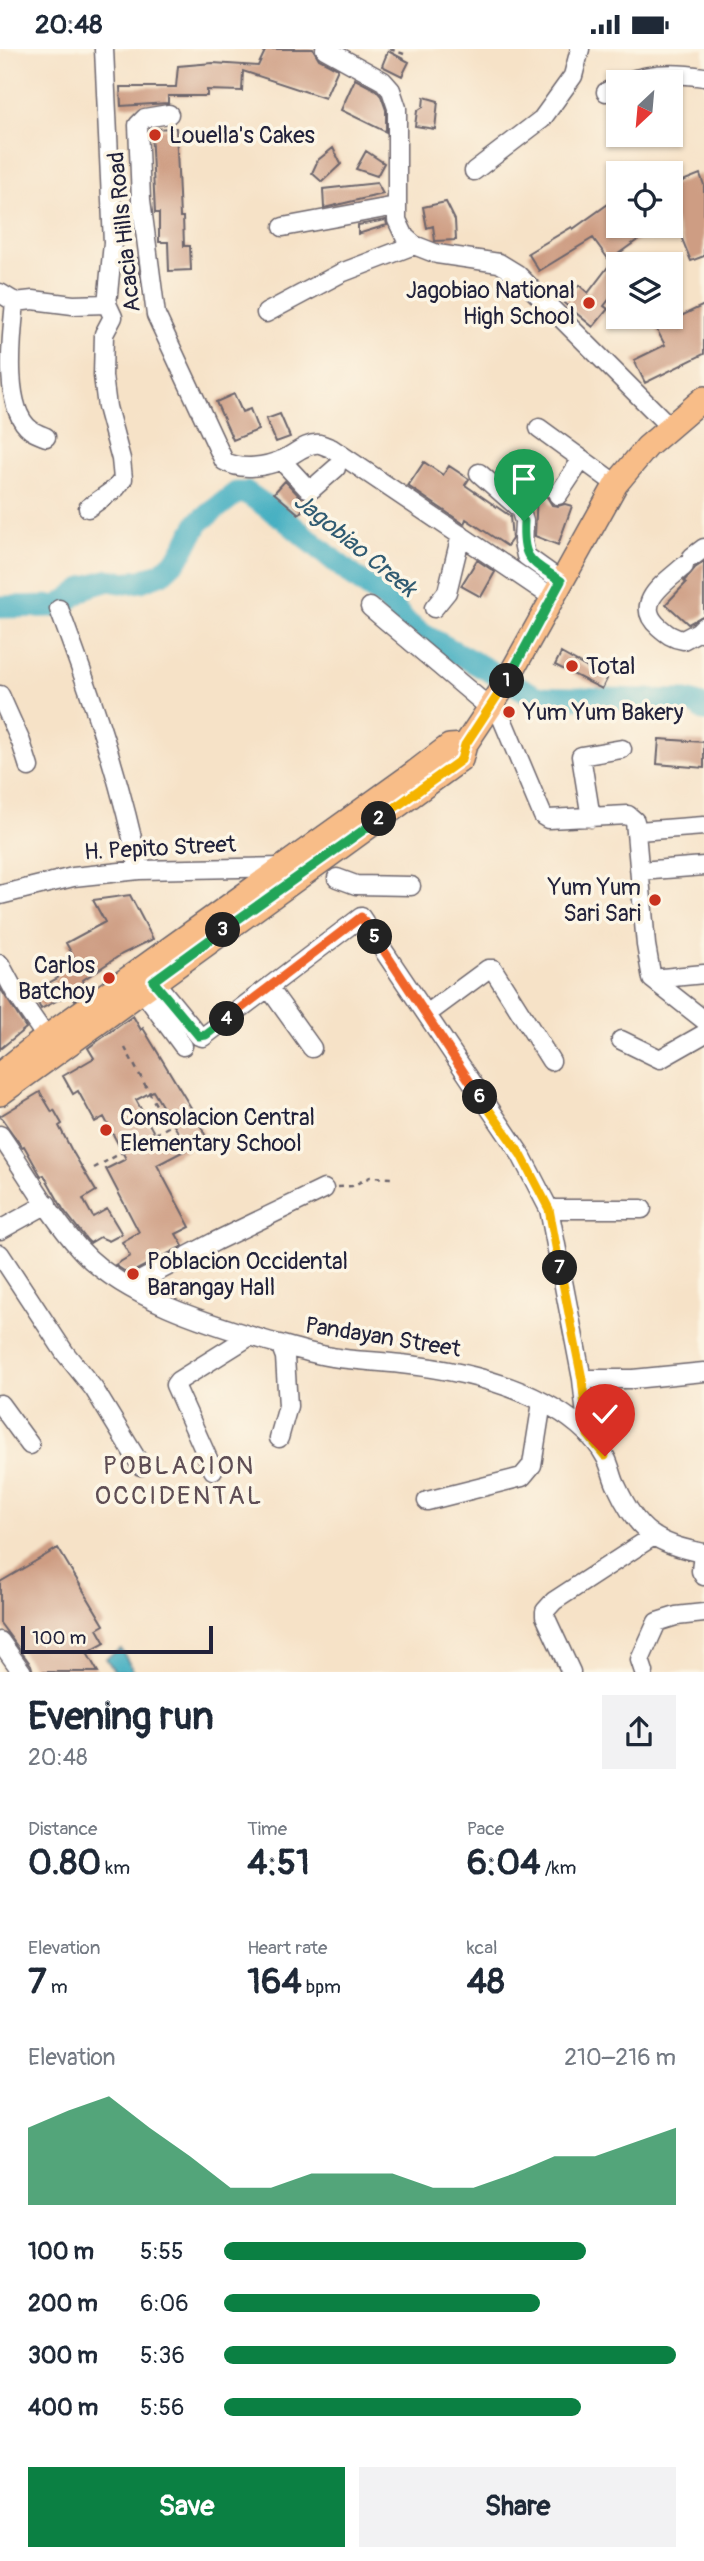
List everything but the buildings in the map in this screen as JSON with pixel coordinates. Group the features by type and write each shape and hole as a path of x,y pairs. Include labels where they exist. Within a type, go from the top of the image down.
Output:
{"main road":[{"path":"0,1074 147,985 461,760 465,745 500,694 616,484 647,447 704,398"},
{"path":"0,1094 51,1045 283,867 449,745 465,745"}],"street":[{"path":"88,508 116,488 123,479 103,376 104,334 113,317 107,304 113,243 102,49"},
{"path":"474,171 542,119 573,76 580,49"},
{"path":"331,50 371,73 391,90 397,108 397,220 405,237 414,245 437,254 499,263 517,274 670,427"},
{"path":"683,74 704,77"},
{"name":"Acacia Hills Road","path":"169,114 145,118 138,125 141,200 156,315 223,461 234,467 246,468 281,460"},
{"path":"283,227 396,206"},
{"path":"266,313 341,273 414,245"},
{"path":"46,437 29,429 15,408 5,356 8,298 73,305 107,304"},
{"path":"539,428 616,484"},
{"path":"336,468 312,489 307,488 281,460 309,446 320,444 331,448 461,535 557,589"},
{"path":"558,495 582,459"},
{"path":"479,473 520,509 524,521 523,542 526,556 557,589"},
{"path":"434,608 447,592 461,535"},
{"path":"693,557 651,598 647,610 649,618 671,637 683,640 704,626"},
{"path":"370,607 500,694 543,816 548,819 628,815 635,821 646,944 652,979 704,1020"},
{"path":"59,609 103,729 127,810 139,870"},
{"path":"0,695 4,716 21,741 29,767"},
{"path":"592,818 581,756 622,749"},
{"path":"638,831 704,826"},
{"path":"640,871 704,866"},
{"name":"H. Pepito Street","path":"0,895 73,877 139,870 283,867"},
{"path":"337,878 356,885 411,886"},
{"path":"147,985 203,1037 361,917 521,1155 549,1209 582,1379 588,1435"},
{"path":"0,964 51,1045"},
{"path":"427,1014 488,969 493,969 551,1061"},
{"path":"652,979 704,974"},
{"path":"147,985 183,1046"},
{"path":"269,988 312,1048"},
{"path":"621,1040 660,1059 704,1034"},
{"name":"Pandayan Street","path":"0,1135 78,1248 101,1268 162,1306 250,1336 331,1357 404,1364 450,1372 498,1384 542,1402 588,1435 605,1456 635,1521 652,1537"},
{"path":"130,1286 324,1189"},
{"path":"0,1230 47,1204"},
{"path":"549,1209 642,1209"},
{"path":"0,1254 65,1353 94,1389 141,1465"},
{"path":"213,1471 175,1385 250,1336"},
{"path":"279,1438 288,1406 285,1357 280,1344"},
{"path":"582,1379 634,1379 704,1371"},
{"path":"427,1501 522,1478 533,1465 542,1402"},
{"path":"0,1403 30,1445"},
{"path":"571,1672 545,1616 545,1611 554,1601 652,1537 703,1553 701,1571 704,1576"},
{"path":"639,1668 657,1622 676,1616 704,1613"},
{"path":"0,1641 22,1672"}],"path":[{"path":"390,49 404,54"},
{"path":"94,1168 168,1127 125,1048"},
{"path":"324,1189 352,1185 370,1177 392,1178"}],"water":[{"path":"121,1649 134,1672 115,1672 106,1658"}],"waterway":[{"name":"Jagobiao Creek","path":"0,607 59,606 86,587 109,580 125,583 141,581 162,573 178,558 199,522 236,493 247,493 283,518 385,599 408,624 422,634 537,697 687,701 704,710"}],"place":[{"name":"Louella's Cakes","path":"155,135"},
{"name":"Jagobiao National High School","path":"589,303"},
{"name":"Total","path":"572,666"},
{"name":"Yum Yum Bakery","path":"509,712"},
{"name":"Yum Yum Sari Sari","path":"655,900"},
{"name":"Carlos Batchoy","path":"109,978"},
{"name":"Consolacion Central Elementary School","path":"106,1130"},
{"name":"Poblacion Occidental Barangay Hall","path":"133,1274"}],"district":[{"name":"POBLACION OCCIDENTAL","path":"179,1480"}],"route":[{"path":"524,521 523,542 526,556 561,581 495,702 465,745 461,760 153,981 199,1036 203,1037 361,917 521,1155 549,1209 582,1379 588,1435 605,1456"}]}
